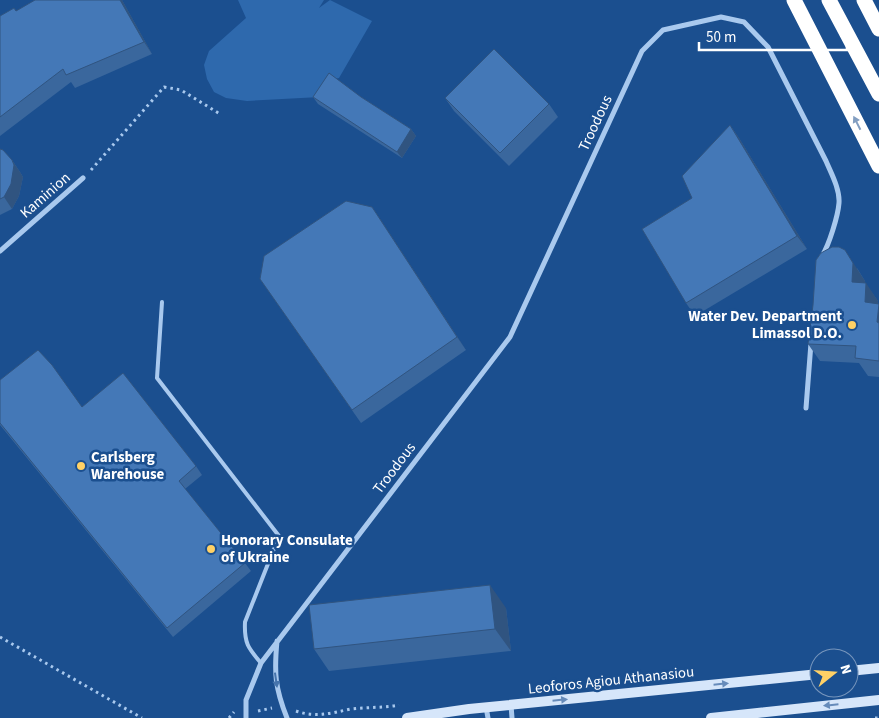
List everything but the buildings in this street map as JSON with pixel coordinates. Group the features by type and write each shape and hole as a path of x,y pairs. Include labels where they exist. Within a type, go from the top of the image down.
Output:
{"highway":[{"path":"794,0 879,166"},
{"path":"829,0 879,94"},
{"path":"864,0 879,29"}],"main road":[{"path":"859,670 879,668"},
{"name":"Leoforos Agiou Athanasiou","path":"407,718 487,713 511,705 809,675"},
{"path":"711,718 879,700"}],"street":[{"name":"Troodous","path":"246,718 246,700 261,663 510,337 642,51 663,30 721,17 744,22 768,47 826,161 833,178 839,202 825,252 818,265"},
{"name":"Kaminion","path":"0,251 83,178"},
{"path":"806,408 812,339"},
{"path":"277,641 276,686 287,718"},
{"path":"511,705 512,718"}],"lane":[{"path":"162,302 157,378 279,536 245,622 244,636 248,648 261,663"}],"path":[{"path":"83,178 164,87 181,90 220,114"},
{"path":"0,637 142,718"}],"shaded area":[{"path":"238,0 324,0 319,8 330,0 372,21 339,78 331,80 320,97 247,101 226,98 214,92 207,79 204,65 209,51 246,18"}],"place":[{"name":"Water Dev. Department Limassol D.O.","path":"852,325"},
{"name":"Carlsberg Warehouse","path":"81,466"},
{"name":"Honorary Consulate of Ukraine","path":"211,549"}]}
